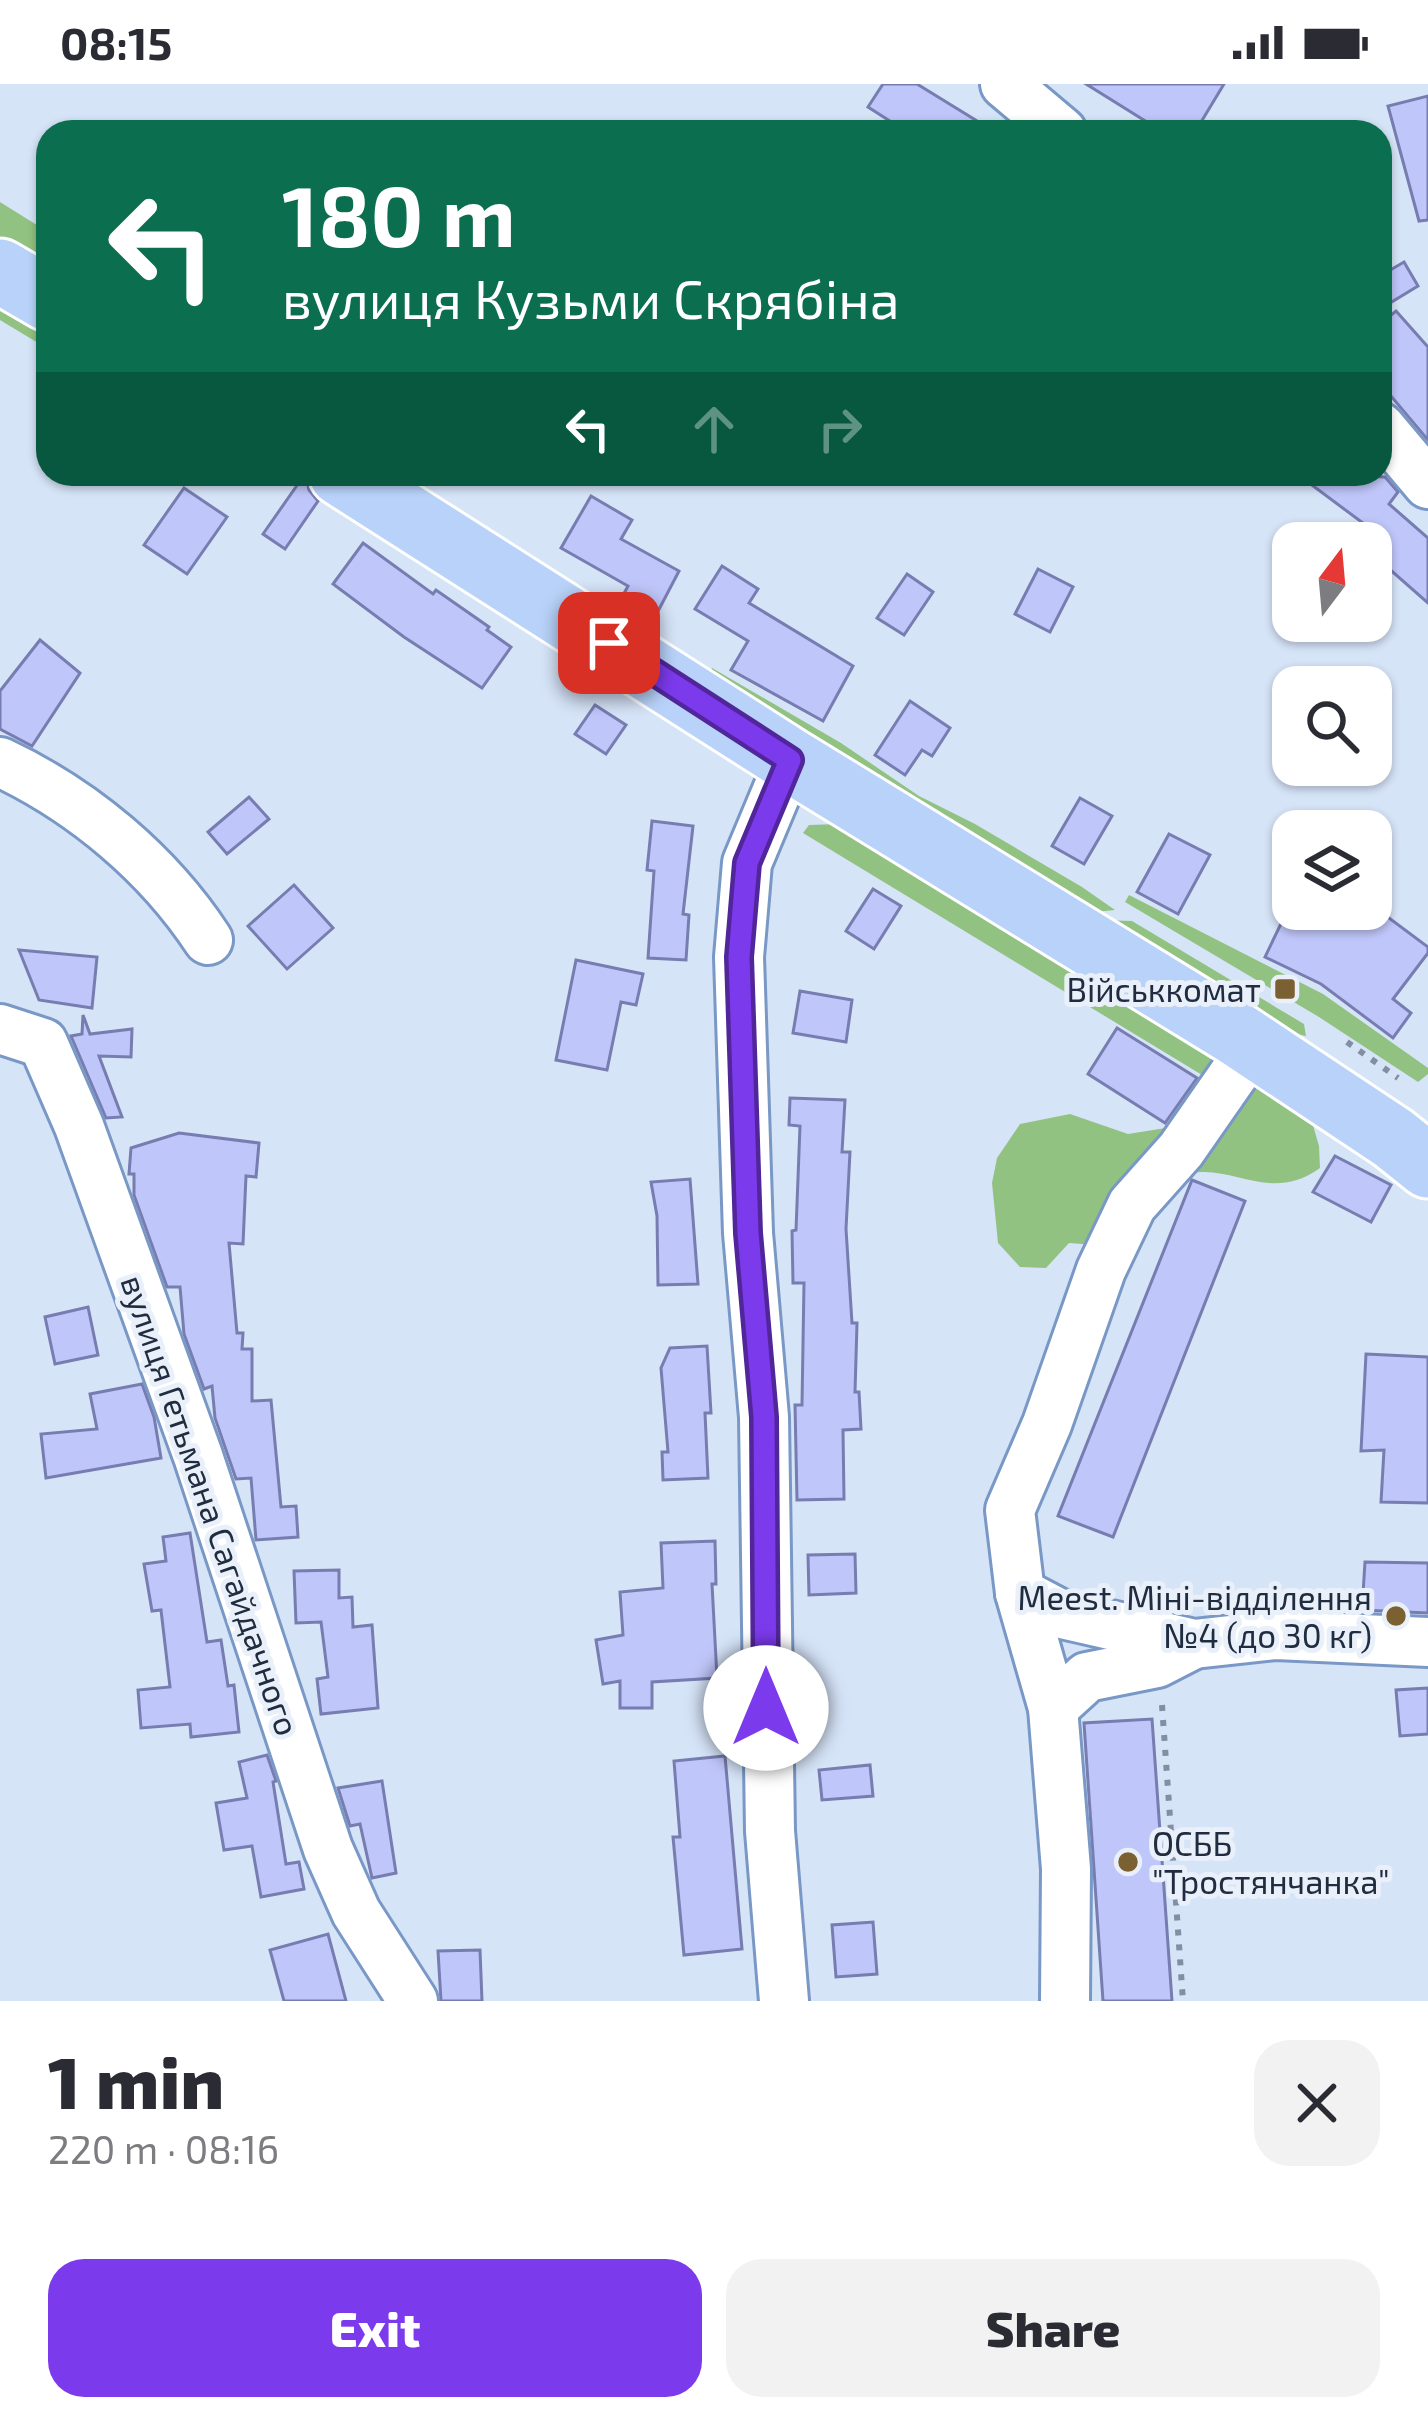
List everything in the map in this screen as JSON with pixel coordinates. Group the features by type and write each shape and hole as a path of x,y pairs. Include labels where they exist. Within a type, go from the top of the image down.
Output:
{"main road":[{"path":"0,271 36,292"},
{"path":"359,486 790,760 1254,1045 1428,1166"}],"street":[{"path":"1005,84 1047,120"},
{"path":"1392,441 1428,484"},
{"path":"784,2001 770,1831 764,1417 748,1233 739,957 747,863 790,760"},
{"path":"0,762 84,812 151,867 208,940"},
{"name":"вулиця Гетьмана Сагайдачного","path":"0,1029 43,1043 80,1126 199,1456 328,1849 356,1912 413,2001"},
{"path":"1065,2001 1066,1869 1052,1708 1020,1593 1010,1510 1047,1424 1101,1270 1132,1205 1181,1150 1254,1045"},
{"path":"1020,1593 1058,1613 1176,1654"},
{"path":"1052,1708 1088,1677 1276,1634 1428,1642"}],"path":[{"path":"1176,1654 1183,2001"}],"green space":[{"path":"0,202 36,224 36,266 0,246"},
{"path":"0,281 36,304 36,342 0,320"},
{"path":"712,668 1115,910 1085,913 708,676"},
{"path":"840,824 1308,1108 1320,1168 1281,1183 1194,1173 1156,1193 1097,1245 1069,1243 1046,1268 1020,1267 998,1243 992,1183 997,1158 1020,1124 1070,1114 1128,1134 1172,1127 1207,1078 803,833 809,825"},
{"path":"1129,895 1323,994 1428,1068 1428,1074 1418,1082 1125,902"},
{"path":"1099,920 1132,921 1304,1024 1306,1036 1282,1031"}],"building":[{"path":"883,84 917,84 976,120 888,120 868,107"},
{"path":"1086,84 1224,84 1202,120 1144,120"},
{"path":"1428,96 1428,220 1419,221 1388,106"},
{"path":"1404,262 1418,286 1392,302 1392,269"},
{"path":"1396,311 1428,347 1428,440 1392,397 1392,314"},
{"path":"1392,485 1398,492 1389,504 1428,538 1428,603 1392,571 1392,522 1362,522 1313,486"},
{"path":"297,486 308,486 318,501 285,549 263,534"},
{"path":"184,488 227,517 187,574 144,545"},
{"path":"591,496 632,520 621,539 679,571 654,619 620,601 628,586 561,548"},
{"path":"363,543 433,594 436,590 489,627 511,647 482,688 333,584"},
{"path":"722,566 758,589 749,603 853,666 823,721 731,670 748,641 695,609"},
{"path":"1038,569 1073,587 1050,632 1015,614"},
{"path":"907,574 933,592 904,635 877,618"},
{"path":"40,640 80,673 32,746 0,729 0,691"},
{"path":"910,701 950,728 932,756 922,750 905,775 875,755"},
{"path":"595,705 626,725 606,754 575,734"},
{"path":"249,797 269,819 227,854 208,832"},
{"path":"1080,798 1112,816 1084,864 1052,846"},
{"path":"652,821 693,826 683,914 689,915 686,960 648,958"},
{"path":"1169,834 1210,855 1178,914 1137,892"},
{"path":"294,885 333,928 287,969 248,926"},
{"path":"873,889 901,906 874,949 846,931"},
{"path":"1392,920 1428,947 1393,999 1411,1013 1393,1038 1321,984 1265,957 1278,930 1392,930"},
{"path":"19,950 97,957 92,1008 39,1000"},
{"path":"576,960 643,974 636,1005 621,1002 607,1070 556,1060"},
{"path":"800,991 852,1000 846,1042 793,1033"},
{"path":"83,1015 90,1034 132,1029 131,1057 99,1056 122,1117 106,1118 71,1036 82,1034"},
{"path":"1117,1028 1197,1078 1165,1123 1088,1074"},
{"path":"790,1098 845,1100 842,1152 850,1152 846,1229 852,1323 857,1323 855,1392 859,1392 861,1429 843,1430 844,1499 797,1500 795,1405 802,1405 804,1283 793,1283 800,1126 789,1125"},
{"path":"179,1133 259,1143 256,1177 246,1176 243,1244 229,1243 237,1333 243,1333 242,1349 252,1349 252,1401 271,1400 281,1507 296,1506 298,1537 256,1540 251,1478 236,1479 215,1418 212,1386 204,1389 184,1334 180,1287 167,1287 134,1195 134,1174 129,1174 131,1148"},
{"path":"1335,1156 1391,1185 1371,1222 1313,1192"},
{"path":"690,1179 698,1284 658,1285 657,1216 651,1182"},
{"path":"1192,1180 1245,1201 1113,1537 1058,1516"},
{"path":"88,1307 98,1355 55,1364 45,1317"},
{"path":"707,1346 708,1478 663,1480 662,1452 668,1452 661,1368 670,1348"},
{"path":"1366,1354 1428,1357 1428,1503 1381,1502 1384,1450 1361,1451"},
{"path":"142,1384 161,1458 46,1478 41,1434 97,1429 90,1394"},
{"path":"190,1533 207,1642 221,1640 228,1686 234,1685 239,1732 191,1737 190,1724 141,1728 138,1690 170,1687 161,1610 152,1611 144,1564 166,1561 163,1537"},
{"path":"715,1541 716,1584 712,1584 717,1678 652,1682 652,1708 620,1708 620,1681 603,1684 596,1640 623,1635 620,1592 663,1588 661,1543"},
{"path":"855,1554 856,1593 809,1595 808,1555"},
{"path":"1365,1562 1428,1563 1428,1613 1362,1610"},
{"path":"339,1570 339,1598 352,1597 353,1627 372,1625 378,1708 321,1714 317,1679 328,1677 321,1622 296,1623 294,1571"},
{"path":"1428,1688 1428,1734 1400,1736 1396,1690"},
{"name":"ОСББ \"Тростянчанка\"","path":"1152,1719 1172,2001 1103,2001 1084,1723"},
{"path":"267,1755 276,1781 286,1864 299,1862 304,1889 261,1897 252,1846 224,1850 216,1803 247,1798 239,1762"},
{"path":"725,1756 742,1949 684,1955 673,1837 680,1837 674,1761"},
{"path":"870,1765 873,1796 822,1800 819,1770"},
{"path":"382,1781 396,1873 372,1878 360,1824 350,1826 338,1788"},
{"path":"873,1922 877,1974 836,1977 832,1925"},
{"path":"328,1934 346,2001 284,2001 270,1950"},
{"path":"480,1950 482,2001 441,2001 438,1951"}],"place":[{"name":"Військкомат","path":"1285,989"},
{"name":"Meest. Міні-відділення №4 (до 30 кг)","path":"1396,1616"},
{"name":"ОСББ \"Тростянчанка\"","path":"1128,1862"}],"route":[{"path":"609,643 790,760 747,863 739,957 748,1233 764,1417 766,1708"}]}
